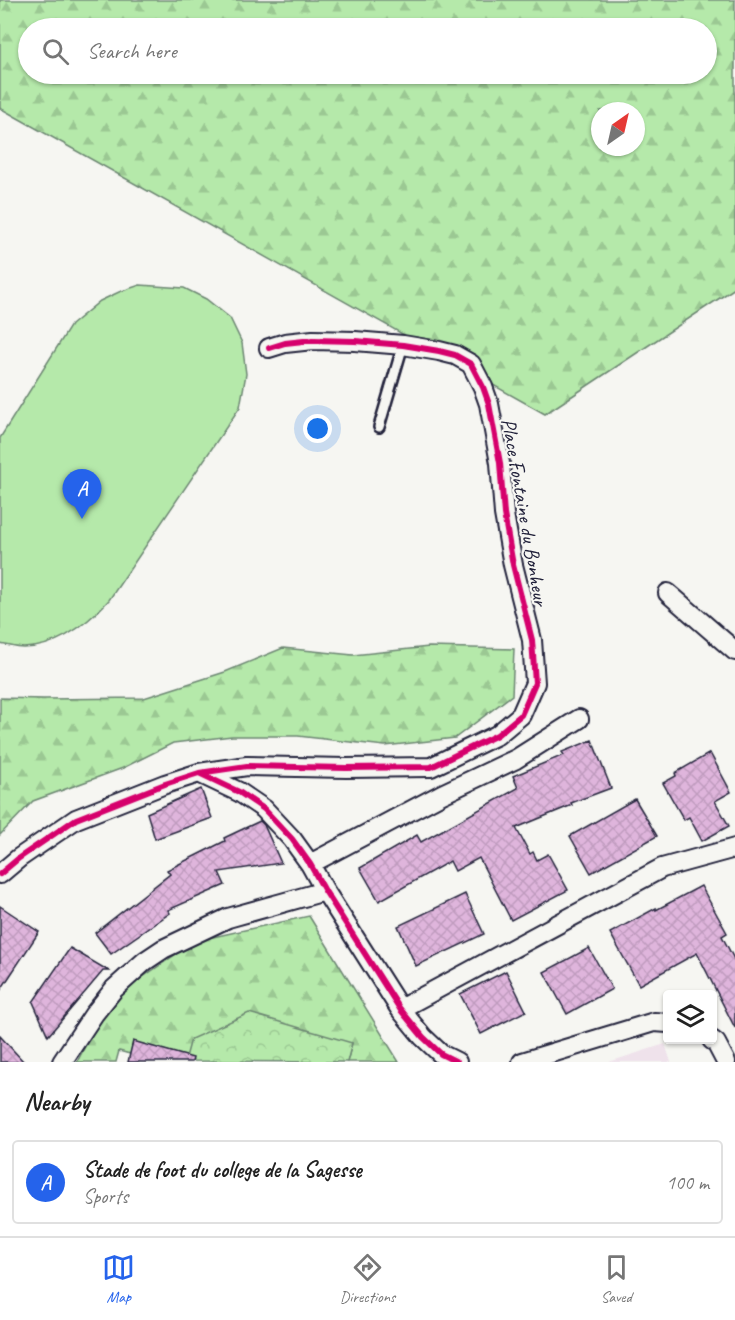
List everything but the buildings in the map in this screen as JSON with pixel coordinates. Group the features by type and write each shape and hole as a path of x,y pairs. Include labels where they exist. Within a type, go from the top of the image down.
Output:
{"street":[{"name":"Place Fontaine du Bonheur","path":"199,773 247,766 431,767 497,735 520,715 535,683 532,639 513,565 504,514 500,463 489,405 471,364 455,355 403,345 355,341 313,339 269,348"},
{"path":"668,593 735,651"},
{"path":"310,864 472,778 516,759 579,719"},
{"path":"0,874 19,858 76,819 199,773 239,792 264,809 292,839 400,1009 423,1037 441,1054 457,1062"},
{"path":"400,1009 662,868 735,848"},
{"path":"62,1062 114,989 145,961 163,949 228,918 325,891"},
{"path":"522,1062 654,1022 663,1023"},
{"path":"717,1044 726,1062"}],"lane":[{"path":"379,427 403,345"}],"shaded area":[{"path":"665,1044 671,1062 609,1062"}],"green space":[{"path":"0,0 735,0 735,288 545,414 0,108"},
{"path":"140,285 184,288 206,299 230,318 242,343 246,374 240,407 109,600 100,609 71,633 49,643 24,648 0,644 0,438 71,325 100,301"},
{"path":"429,647 514,649 512,695 455,738 385,746 298,736 232,736 173,743 123,768 33,801 0,835 0,698 144,698 225,672 283,648 353,655"},
{"path":"309,916 399,1062 347,1062 352,1043 185,1061 174,1053 134,1042 130,1054 119,1051 116,1062 77,1062 101,1016 130,986 195,941"},
{"path":"249,1013 352,1043 347,1062 185,1061 191,1039"}],"cycle path":[{"path":"0,874 19,858 76,819 199,773 247,766 431,767 497,735 521,715 535,683 532,640 513,565 504,514 500,463 489,404 471,364 455,355 439,351 355,341 313,340 285,343 269,348"},
{"path":"199,773 239,792 264,809 292,839 400,1009 423,1037 441,1054 457,1062"}],"place":[{"name":"Stade de foot du college de la Sagesse","path":"82,519"}]}
